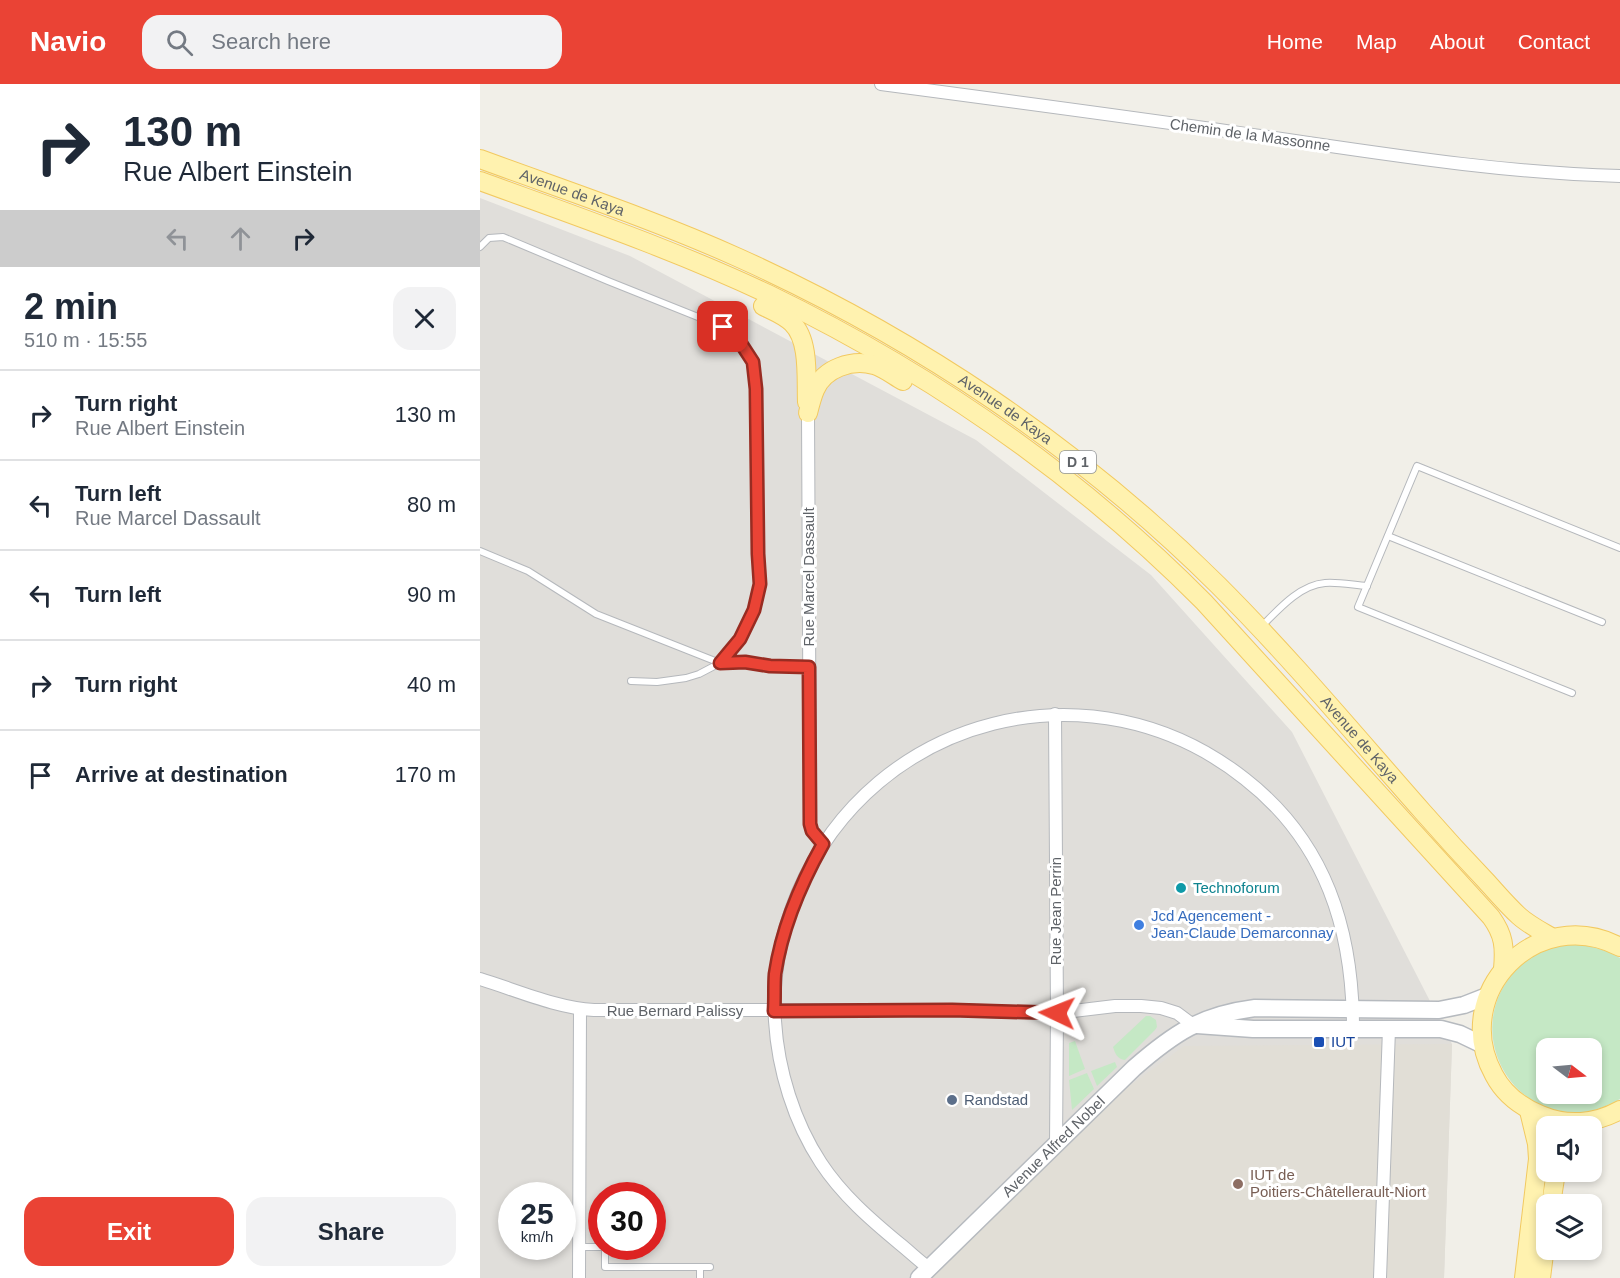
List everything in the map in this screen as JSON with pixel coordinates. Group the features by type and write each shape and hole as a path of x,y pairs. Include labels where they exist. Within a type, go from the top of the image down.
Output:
{"main road":[{"name":"Avenue de Kaya","path":"480,159 648,220 778,276 836,305 891,336 987,396 1072,456 1151,521 1260,628 1452,845 1528,923 1553,938"},
{"name":"Avenue de Kaya","path":"480,181 693,262 767,294 845,334 935,386 974,411 1056,471 1129,531 1204,602 1491,917 1499,927 1503,938 1505,949 1503,969"},
{"path":"626,236 784,316 794,325 802,337 805,352 808,413"},
{"path":"808,413 815,388 830,371 850,363 876,366 959,414 1170,568"},
{"path":"1542,1116 1529,1111 1512,1098 1498,1083 1488,1065 1483,1045 1482,1020 1487,996 1503,969 1518,955 1534,945 1553,938 1572,935 1591,937 1620,947"},
{"path":"1524,1278 1538,1159 1529,1111"},
{"path":"1602,1118 1617,1115"},
{"path":"1541,1278 1543,1260"}],"street":[{"name":"Chemin de la Massonne","path":"881,84 1423,159 1566,175 1620,176"},
{"name":"Rue Marcel Dassault","path":"808,413 810,824 812,831 823,844"},
{"path":"924,1273 848,1196 821,1163 801,1126 787,1087 780,1063 774,1011 775,975 781,941 792,906 823,844 847,813 874,786 900,765 927,749 974,730 1010,720 1055,714 1097,716 1117,719 1173,735 1205,751 1234,770 1260,790 1285,815 1301,837 1324,877 1338,912 1347,949 1353,1029"},
{"name":"Rue Jean Perrin","path":"1055,714 1056,1145"},
{"name":"Rue Bernard Palissy","path":"480,980 580,1009 952,1010 1057,1013 1115,1006 1141,1006 1161,1008 1177,1013 1193,1025"},
{"name":"Avenue Alfred Nobel","path":"924,1273 1155,1050 1193,1025 1214,1016 1255,1008 1439,1010 1464,1005 1487,996"},
{"path":"579,1278 580,1009"},
{"path":"1193,1025 1253,1029 1441,1029 1460,1034 1483,1045"},
{"path":"1380,1278 1389,1029"}],"lane":[{"path":"480,247 489,238 503,237 723,327 740,342 753,362 756,389 760,584 754,610 740,639 720,663 686,678 657,682 631,681"},
{"path":"1572,693 1358,608 1417,465 1620,548"},
{"path":"1388,536 1602,622"},
{"path":"480,551 528,571 596,614 720,663 745,662 770,666 809,667"},
{"path":"1260,628 1288,600 1308,588 1323,583 1367,586"},
{"path":"579,1247 605,1247 605,1267 710,1268"},
{"path":"700,1268 700,1278"}],"shaded area":[{"path":"480,198 630,256 976,440 1151,575 1292,732 1452,1044 1444,1278 480,1278"},
{"name":"IUT de Poitiers-Châtellerault-Niort","path":"1452,1044 1444,1278 932,1278 1124,1090 1184,1046"}],"green space":[{"path":"1574,944 1598,948 1620,958 1620,1099 1586,1112 1558,1111 1541,1104 1602,1104 1602,1038 1536,1038 1536,1102 1515,1086 1501,1065 1493,1042 1493,1017 1501,992 1517,969 1530,958 1558,946"},
{"path":"1146,1016 1156,1020 1157,1027 1125,1060 1120,1058 1113,1047"},
{"path":"1075,1041 1085,1069 1069,1076 1069,1043"},
{"path":"1115,1062 1117,1067 1097,1086 1091,1071"},
{"path":"1087,1073 1094,1089 1072,1110 1069,1080"}],"place":[{"name":"Technoforum","path":"1181,888"},
{"name":"Jcd Agencement - Jean-Claude Demarconnay","path":"1139,925"},
{"name":"IUT","path":"1319,1042"},
{"name":"Randstad","path":"952,1100"},
{"name":"IUT de Poitiers-Châtellerault-Niort","path":"1238,1184"}],"route":[{"path":"723,327 740,342 753,362 756,389 760,584 754,610 740,639 720,663 745,662 770,666 809,667 810,824 812,831 823,844 792,906 781,941 775,975 774,1011 952,1010 1057,1013"}]}
